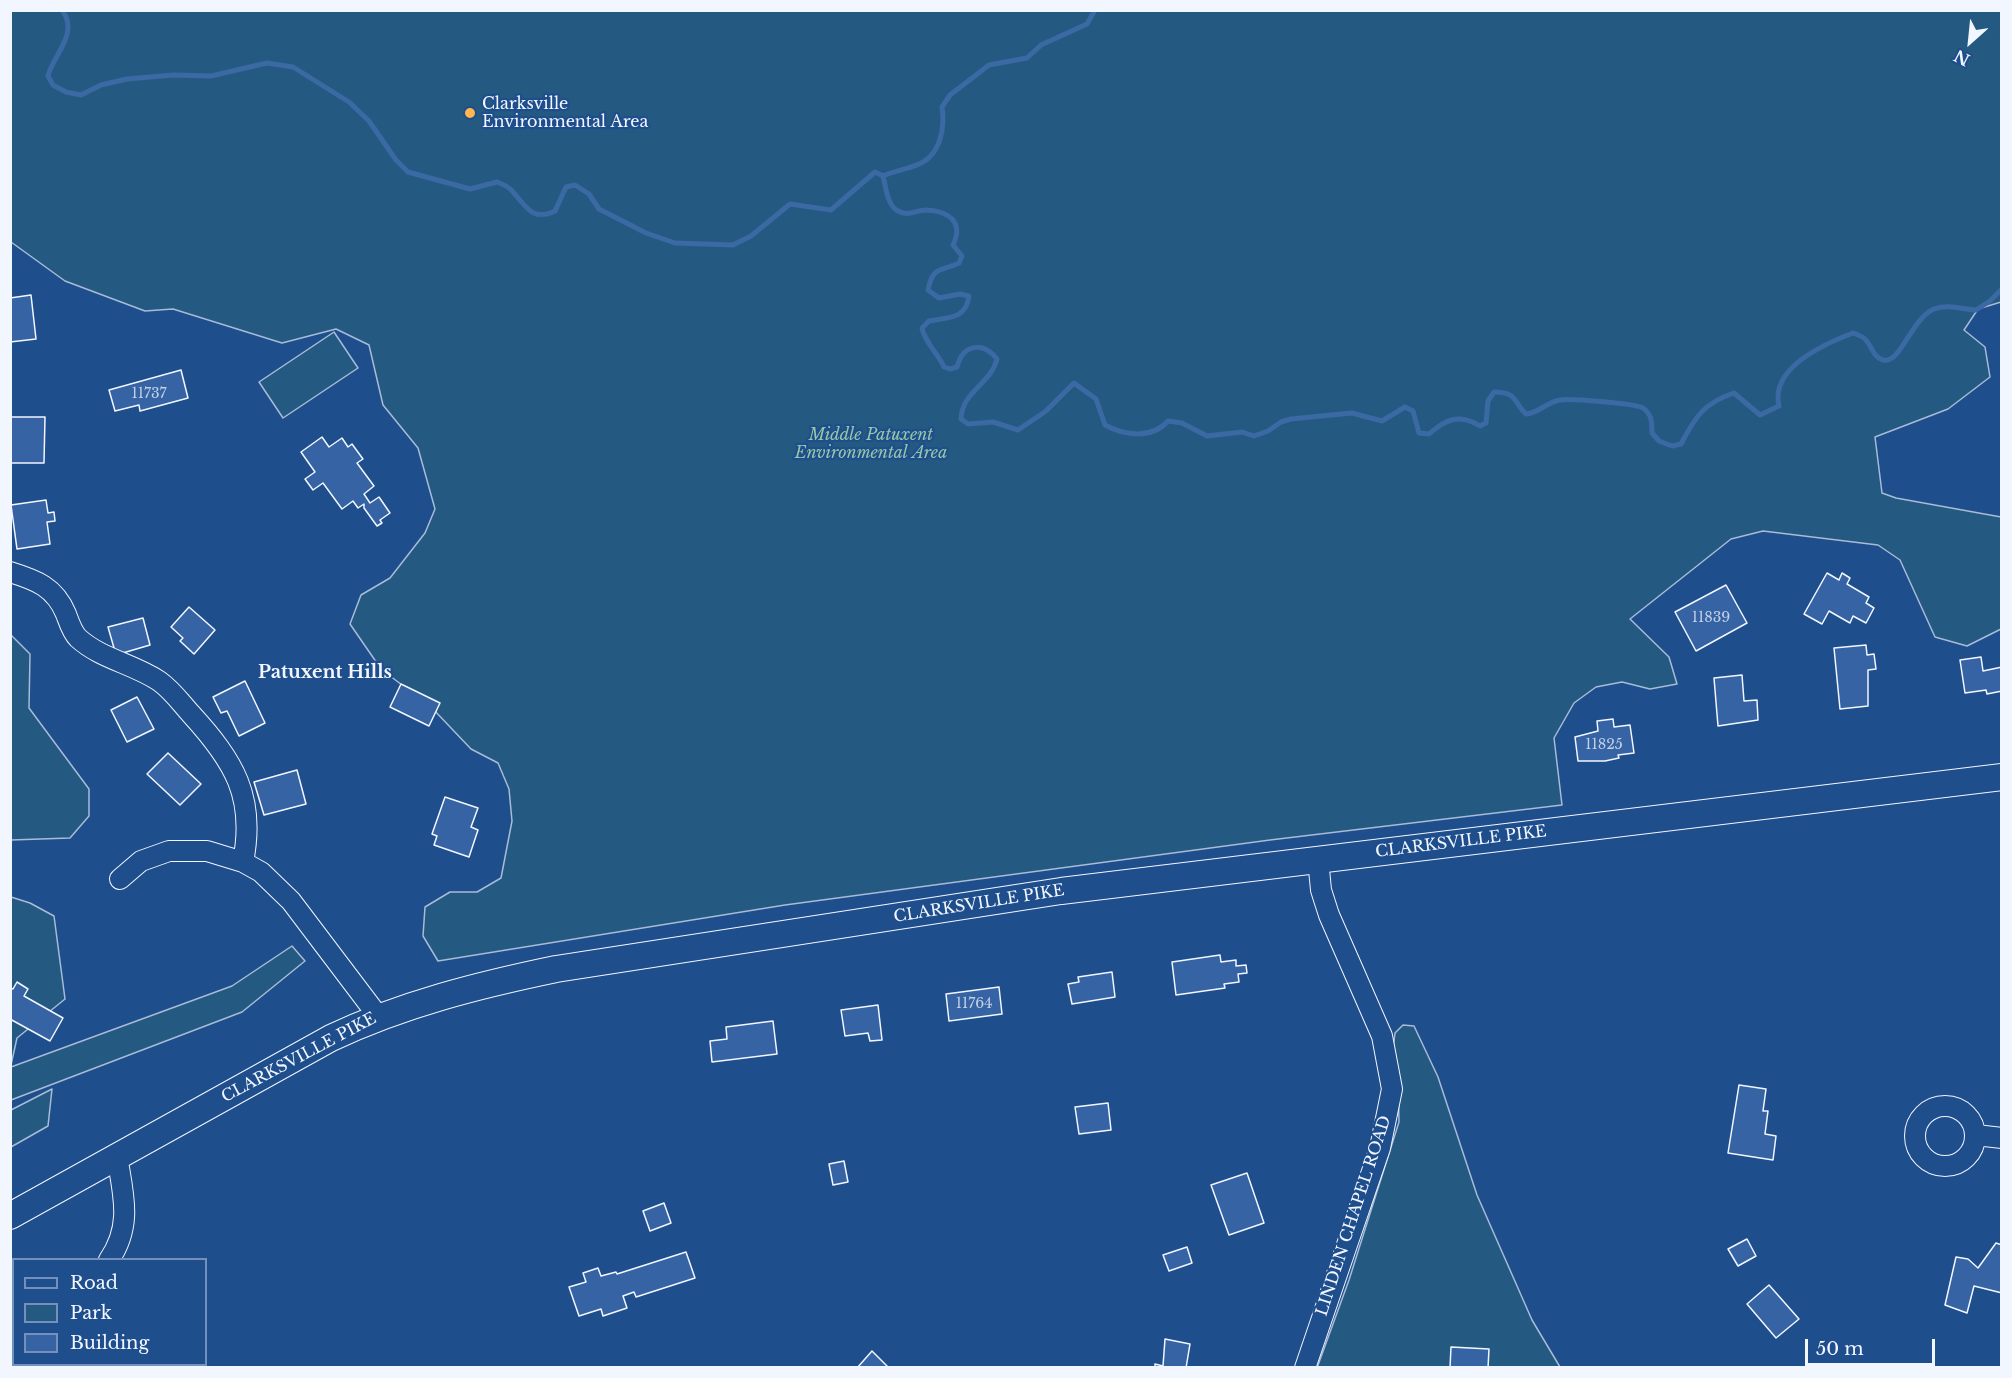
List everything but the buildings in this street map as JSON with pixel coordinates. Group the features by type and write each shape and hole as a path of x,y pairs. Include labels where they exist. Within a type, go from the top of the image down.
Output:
{"main road":[{"name":"CLARKSVILLE PIKE","path":"10,1216 331,1038 378,1016 494,982 556,969 1061,891 2001,777"}],"street":[{"path":"10,572 35,579 48,587 58,598 76,636 88,646 160,681 207,733 227,758 240,783 249,832 243,862"},
{"path":"120,879 141,861 169,851 207,851 243,862 261,873 291,901 378,1016"},
{"name":"LINDEN CHAPEL ROAD","path":"1305,1368 1380,1148 1392,1089 1382,1036 1329,915 1321,890 1318,859"},
{"path":"1976,1135 2001,1138"},
{"path":"110,1258 124,1232 127,1213 117,1156"}],"green space":[{"name":"Middle Patuxent Environmental Area","path":"11,11 2001,11 2001,302 1978,309 1964,330 1985,347 1990,377 1948,409 1875,437 1882,493 1896,498 2001,517 2001,629 1967,646 1935,637 1900,560 1878,545 1763,531 1731,539 1630,619 1669,657 1677,684 1650,689 1622,682 1596,687 1574,703 1554,738 1562,805 1270,840 785,905 438,961 423,936 425,907 450,892 477,892 501,878 512,821 509,789 498,763 471,749 432,708 381,669 350,624 361,595 390,578 425,533 435,509 418,448 383,405 369,345 336,329 282,343 173,309 145,311 65,281 11,242"},
{"path":"334,332 358,368 283,418 259,382"},
{"path":"11,635 30,654 29,708 89,789 89,816 70,838 11,840"},
{"path":"11,897 30,903 54,916 65,999 17,1038 11,1065"},
{"path":"292,946 305,961 242,1012 11,1100 11,1067 232,986"},
{"path":"1403,1025 1414,1026 1438,1077 1477,1195 1532,1320 1560,1367 1317,1368 1349,1280 1399,1122 1398,1075 1393,1049 1395,1033"},
{"path":"52,1089 48,1126 11,1147 11,1110"}],"waterway":[{"path":"62,10 67,19 67,35 48,76 53,85 66,92 81,95 101,85 127,79 173,75 211,76 267,63 293,67 349,102 369,121 396,160 408,172 470,189 497,182 510,189 530,211 541,215 555,211 566,187 575,185 589,194 599,209 646,233 675,243 733,245 751,236 790,204 831,210 875,172 883,176 891,205 898,211 905,213 922,210 934,211 948,215 955,224 957,230 953,245 962,256 959,263 935,273 928,290 939,298 960,294 969,296 967,304 955,316 929,321 922,328 944,367 950,369 957,367 964,354 974,348 986,349 997,359 989,375 966,401 961,419 968,424 993,422 1018,430 1046,411 1074,383 1096,399 1105,425 1121,432 1146,433 1162,427 1168,421 1182,423 1207,436 1242,432 1254,436 1291,419 1352,413 1382,421 1405,407 1413,411 1419,433 1429,434 1453,419 1466,420 1480,426 1486,423 1488,401 1494,392 1502,392 1514,398 1526,414 1560,400 1638,406 1646,410 1650,416 1652,433 1659,441 1672,446 1681,444 1691,426 1708,406 1734,393 1760,415 1779,406 1778,392 1791,369 1802,359 1828,344 1853,333 1865,339 1880,359 1889,360 1901,349 1926,314 1934,309 1949,307 1976,310 2002,289"},
{"path":"883,176 919,164 932,154 942,131 942,107 950,95 989,65 1027,58 1041,45 1087,24 1095,10"}],"place":[{"name":"Clarksville Environmental Area","path":"470,113"}],"district":[{"name":"Patuxent Hills","path":"325,673"}]}
